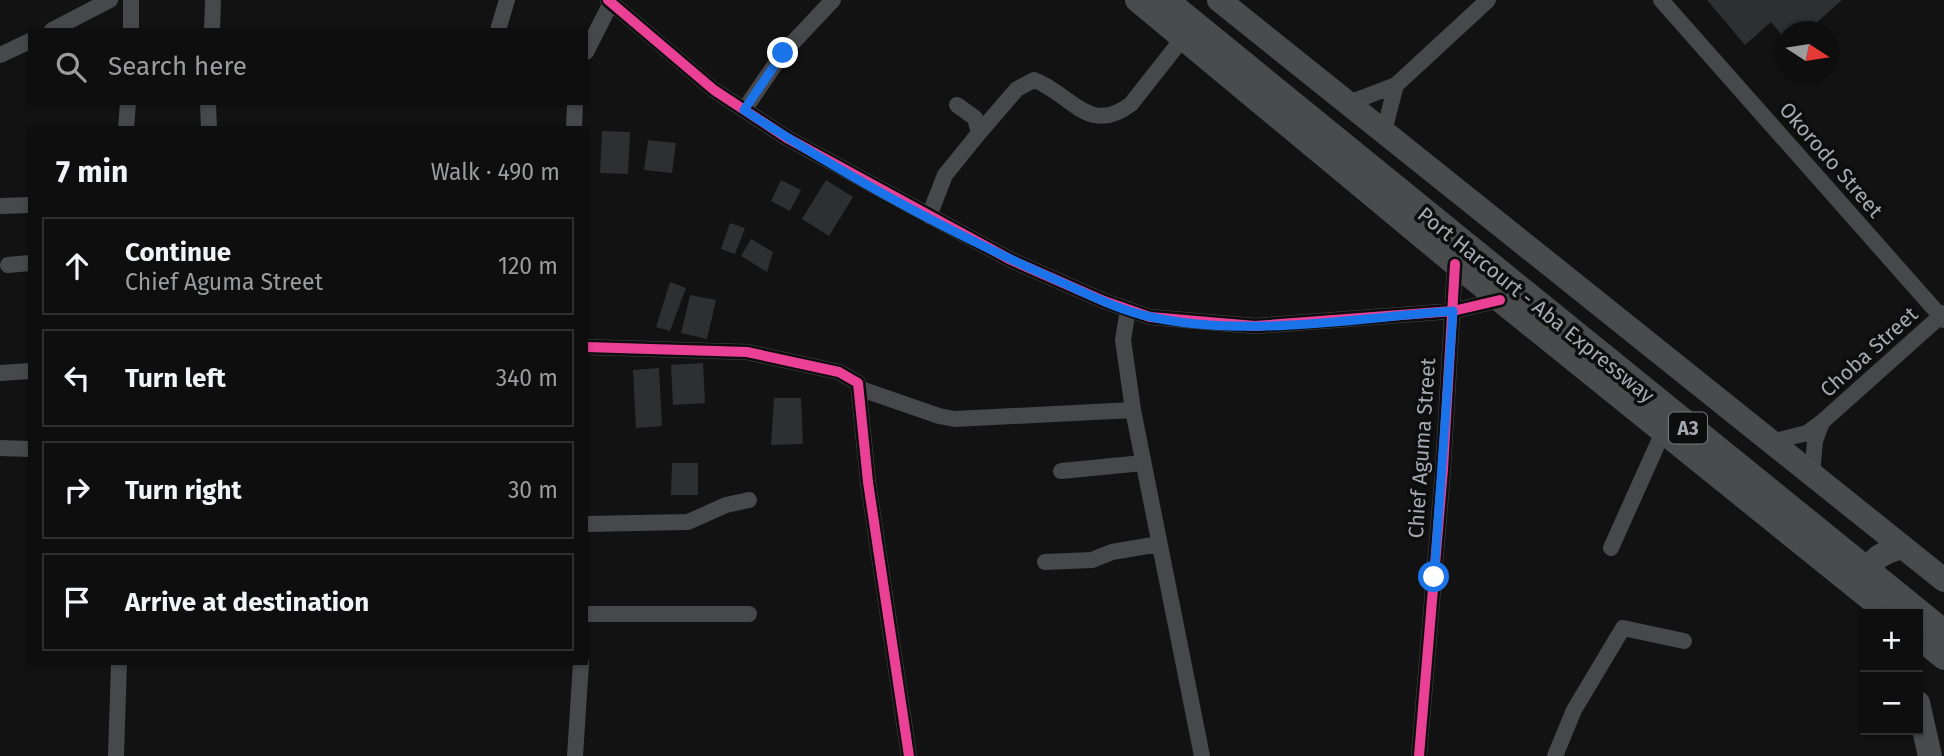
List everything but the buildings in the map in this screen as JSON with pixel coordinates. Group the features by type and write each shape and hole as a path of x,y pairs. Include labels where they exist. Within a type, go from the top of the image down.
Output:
{"highway":[{"name":"Port Harcourt - Aba Expressway","path":"1162,0 1438,211 1944,611"},
{"name":"Port Harcourt - Aba Expressway","path":"1191,0 1944,635"}],"main road":[{"path":"1137,0 1870,605"},
{"path":"1219,0 1944,580"},
{"path":"1870,605 1864,578 1872,561 1887,551 1903,547"},
{"path":"1923,641 1944,658"},
{"path":"1923,725 1930,756"}],"street":[{"path":"56,28 110,0"},
{"path":"131,0 131,28"},
{"path":"212,28 213,0"},
{"path":"499,28 507,0"},
{"path":"744,110 783,53 833,0"},
{"path":"1349,103 1396,85 1488,0"},
{"name":"Okorodo Street","path":"1661,0 1943,316"},
{"path":"588,48 609,1 714,90 787,138 1011,260 1150,317 1255,326 1453,311 1500,300"},
{"path":"929,216 945,175 1017,89 1027,81 1034,80 1085,112 1108,115 1121,112 1131,104 1183,38"},
{"path":"1,53 28,42"},
{"path":"1384,131 1396,85"},
{"path":"126,126 128,105"},
{"path":"208,105 209,126"},
{"path":"574,126 575,105"},
{"path":"957,105 975,118 979,133"},
{"path":"0,206 28,205"},
{"path":"8,265 28,263"},
{"name":"Chief Aguma Street","path":"1419,756 1455,264"},
{"path":"1128,309 1123,340 1133,410 1202,756"},
{"name":"Choba Street","path":"1771,442 1807,433 1943,316"},
{"path":"588,347 747,352 839,372 854,379 861,389 868,482 909,756"},
{"path":"0,373 28,371"},
{"path":"861,389 955,419 1133,410"},
{"path":"1812,474 1815,441 1822,422"},
{"path":"1611,548 1662,432"},
{"path":"0,448 28,449"},
{"path":"1061,471 1143,463"},
{"path":"588,524 688,522 726,505 749,500"},
{"path":"1045,562 1092,559 1112,552 1159,544"},
{"path":"588,614 750,614"},
{"path":"1555,756 1574,710 1623,628 1684,641"},
{"path":"116,756 119,665"},
{"path":"575,756 581,665"}],"cycle path":[{"path":"608,0 714,90 787,138 1011,260 1104,301 1150,317 1255,326 1453,311 1500,300"},
{"path":"1419,756 1443,469 1455,264"},
{"path":"588,347 747,352 839,372 858,383 868,482 909,756"}],"route":[{"path":"783,53 744,110 787,138 879,190 1011,260 1104,301 1150,317 1214,325 1255,326 1453,311 1434,577"}]}
